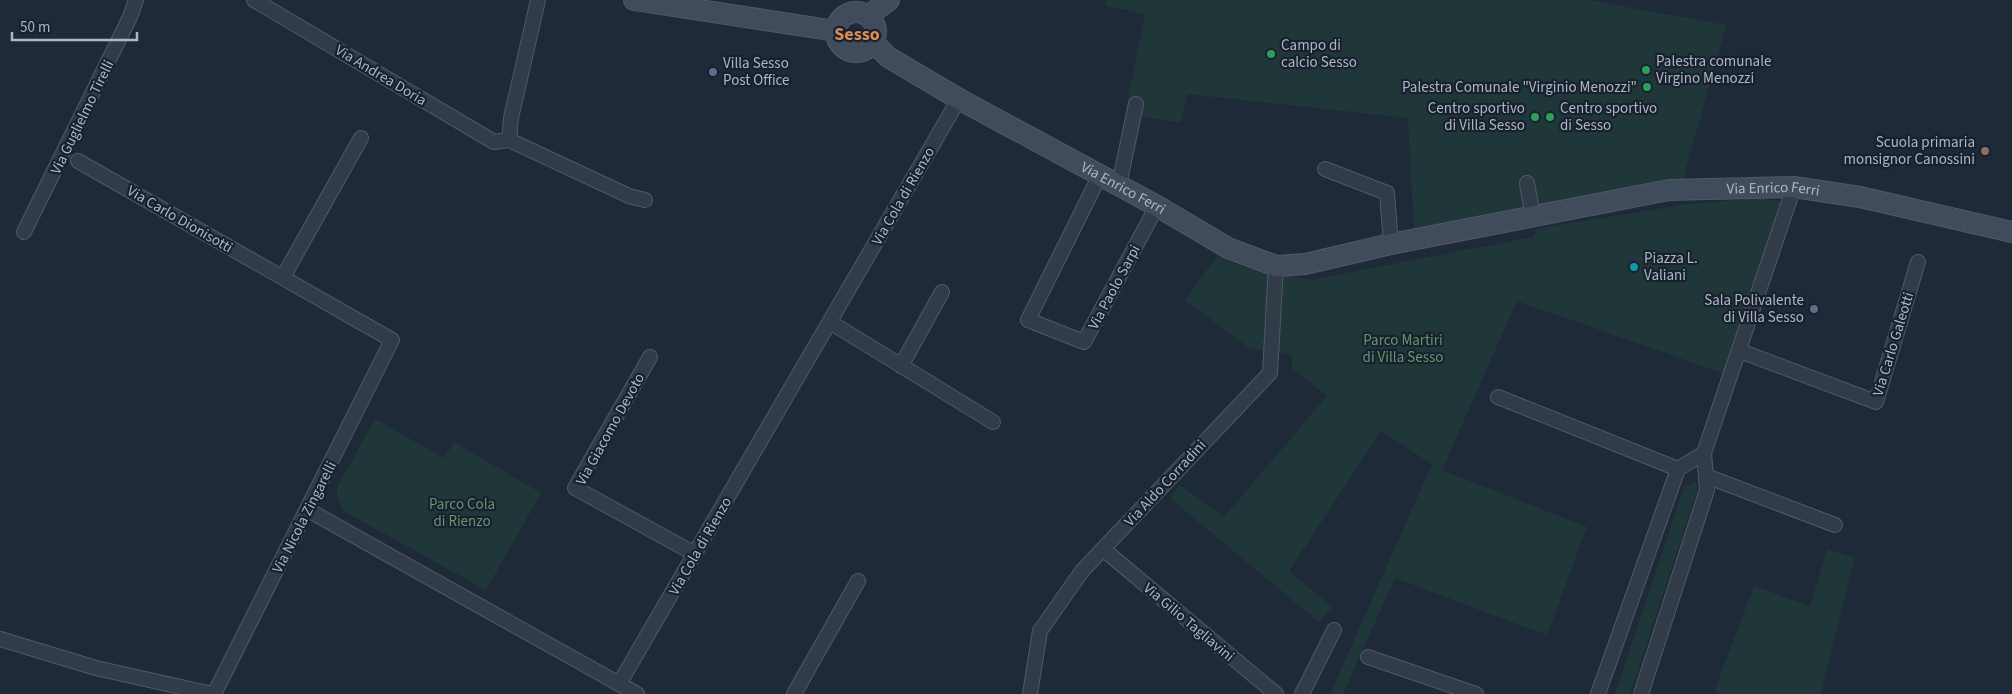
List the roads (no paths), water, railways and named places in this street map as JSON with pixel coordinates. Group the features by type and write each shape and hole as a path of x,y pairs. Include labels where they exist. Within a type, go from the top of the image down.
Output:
{"street":[{"name":"Via Guglielmo Tirelli","path":"24,232 130,17 136,0"},
{"name":"Via Andrea Doria","path":"254,0 494,142 509,140 628,196 645,200"},
{"path":"509,140 511,118 538,0"},
{"path":"634,0 836,31"},
{"path":"868,16 889,0"},
{"path":"852,12 860,12 868,16 876,28 874,43 862,52 847,50 841,46 836,31 838,23 844,16 852,12"},
{"name":"Via Enrico Ferri","path":"874,43 888,57 959,99 1157,206 1228,248 1276,266 1305,264 1391,244 1669,190 1794,187 1860,197 2012,232"},
{"name":"Via Cola di Rienzo","path":"619,684 959,99"},
{"path":"1119,185 1136,104"},
{"path":"283,277 361,138"},
{"name":"Via Carlo Dionisotti","path":"78,161 392,340"},
{"path":"1325,170 1387,193 1391,244"},
{"name":"Via Paolo Sarpi","path":"1100,175 1028,320 1084,342 1157,206"},
{"path":"1528,183 1533,217"},
{"path":"1640,694 1707,490 1704,453 1740,352 1794,187"},
{"name":"Via Carlo Galeotti","path":"1740,352 1876,402 1918,262"},
{"name":"Via Aldo Corradini","path":"1030,694 1040,631 1082,571 1270,373 1276,266"},
{"path":"901,366 942,292"},
{"path":"830,322 993,422"},
{"name":"Via Nicola Zingarelli","path":"213,694 308,510 392,340"},
{"name":"Via Giacomo Devoto","path":"650,357 575,488 695,554"},
{"path":"1498,397 1678,469"},
{"path":"1598,694 1678,469 1704,453"},
{"path":"1706,476 1835,525"},
{"path":"308,510 637,694"},
{"name":"Via Gilio Tagliavini","path":"1103,549 1276,694"},
{"path":"794,694 858,581"},
{"path":"1302,694 1334,630"},
{"path":"0,639 96,668 213,694"},
{"path":"1368,657 1476,694"}],"place":[{"name":"Campo di calcio Sesso","path":"1271,54"},
{"name":"Palestra comunale Virgino Menozzi","path":"1646,70"},
{"name":"Villa Sesso Post Office","path":"713,72"},
{"name":"Palestra Comunale \"Virginio Menozzi\"","path":"1647,87"},
{"name":"Centro sportivo di Villa Sesso","path":"1535,117"},
{"name":"Centro sportivo di Sesso","path":"1550,117"},
{"name":"Scuola primaria monsignor Canossini","path":"1985,151"},
{"name":"Piazza L. Valiani","path":"1634,267"},
{"name":"Sala Polivalente di Villa Sesso","path":"1814,309"}],"district":[{"name":"Sesso","path":"857,34"}],"park label":[{"name":"Parco Martiri di Villa Sesso","path":"1403,348"},
{"name":"Parco Cola di Rienzo","path":"462,512"}]}
